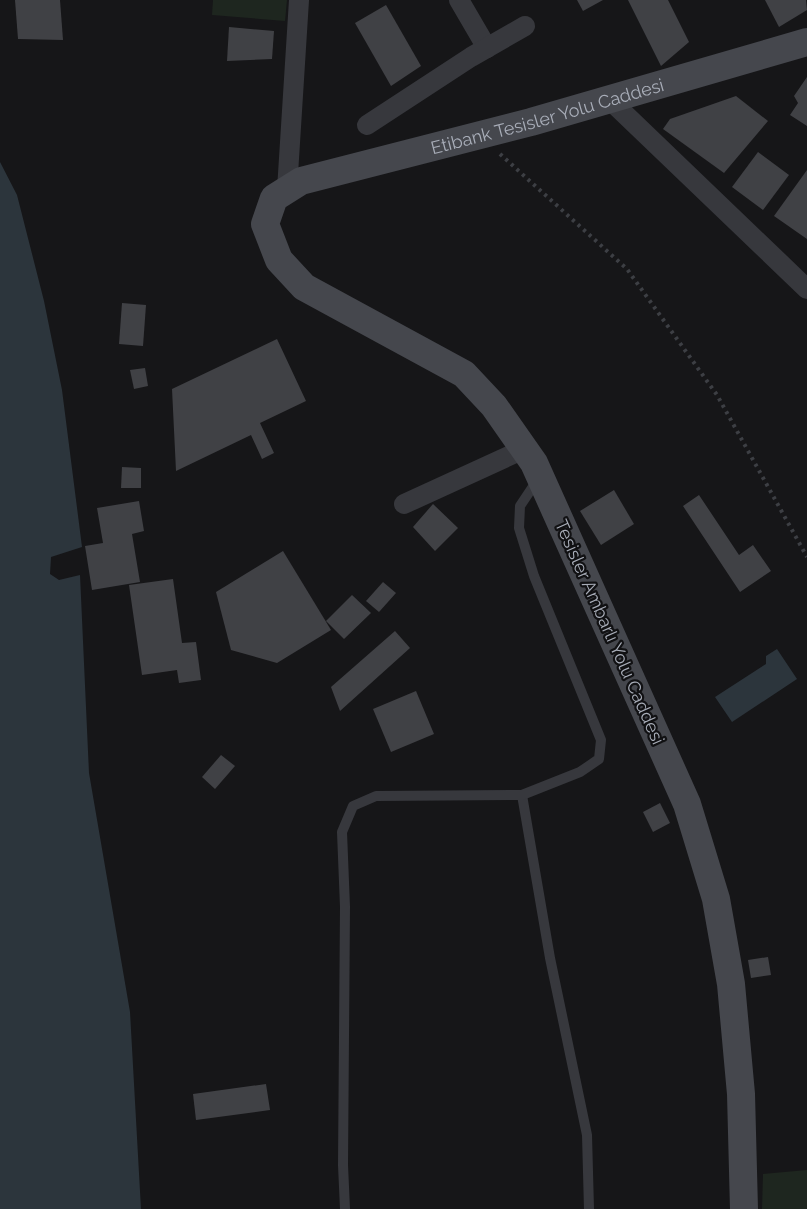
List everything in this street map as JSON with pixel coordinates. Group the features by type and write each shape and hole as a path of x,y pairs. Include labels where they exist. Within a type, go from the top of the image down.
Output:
{"street":[{"path":"287,190 299,0"},
{"path":"459,0 487,48"},
{"path":"367,125 525,26"},
{"name":"Etibank Tesisler Yolu Caddesi","path":"287,190 301,181 479,136 802,48"},
{"path":"610,99 807,289"},
{"name":"Tesisler Ambarlı Yolu Caddesi","path":"287,190 274,198 265,224 279,260 304,287 464,375 494,406 540,476 687,804 716,899 731,984 741,1094 744,1209"},
{"path":"404,504 524,449"}],"lane":[{"path":"345,1209 343,1165 345,907 342,832 353,806 376,796 522,795 580,772 599,759 601,740 534,576 519,528 520,506 540,476"},
{"path":"522,795 550,958 587,1135 589,1209"}],"path":[{"path":"479,136 627,269 717,395 807,557"}],"shaded area":[{"path":"213,0 287,0 285,21 212,15"},
{"path":"0,162 17,195 44,301 62,390 82,547 51,557 50,574 59,580 80,575 89,773 130,1012 141,1209 0,1209"},
{"path":"777,649 797,679 732,722 715,697 766,664 766,656"},
{"path":"807,1170 807,1209 762,1209 763,1174"}],"building":[{"path":"15,0 60,0 63,40 18,39"},
{"path":"577,0 603,0 583,11"},
{"path":"628,0 668,0 689,42 661,66"},
{"path":"765,0 806,0 807,10 779,27"},
{"path":"386,5 421,66 391,86 355,23"},
{"path":"229,27 274,31 272,59 227,61"},
{"path":"807,77 807,126 790,115 798,103 794,96"},
{"path":"736,96 768,121 724,173 663,129 670,119"},
{"path":"758,152 789,175 763,210 732,187"},
{"path":"807,170 807,239 774,216"},
{"path":"122,303 146,305 143,346 119,344"},
{"path":"277,339 306,401 260,423 274,453 262,459 251,435 176,471 172,389"},
{"path":"145,368 148,386 134,389 130,370"},
{"path":"122,467 141,468 141,488 121,488"},
{"path":"614,490 634,524 601,545 580,511"},
{"path":"699,495 739,555 753,545 771,571 740,592 683,506"},
{"path":"139,501 144,531 132,534 140,582 92,590 85,546 103,543 97,508"},
{"path":"433,504 458,528 435,551 413,527"},
{"path":"283,551 331,630 277,663 231,650 216,592"},
{"path":"173,579 182,643 196,642 201,680 179,683 177,670 142,675 129,585"},
{"path":"383,582 396,593 379,612 366,601"},
{"path":"352,595 371,613 344,639 326,621"},
{"path":"395,631 410,648 340,711 331,687"},
{"path":"416,691 434,734 391,752 373,709"},
{"path":"221,755 235,766 215,789 202,777"},
{"path":"660,803 670,823 653,832 643,812"},
{"path":"768,957 771,975 751,978 748,960"},
{"path":"266,1084 270,1110 196,1120 193,1094"}]}
